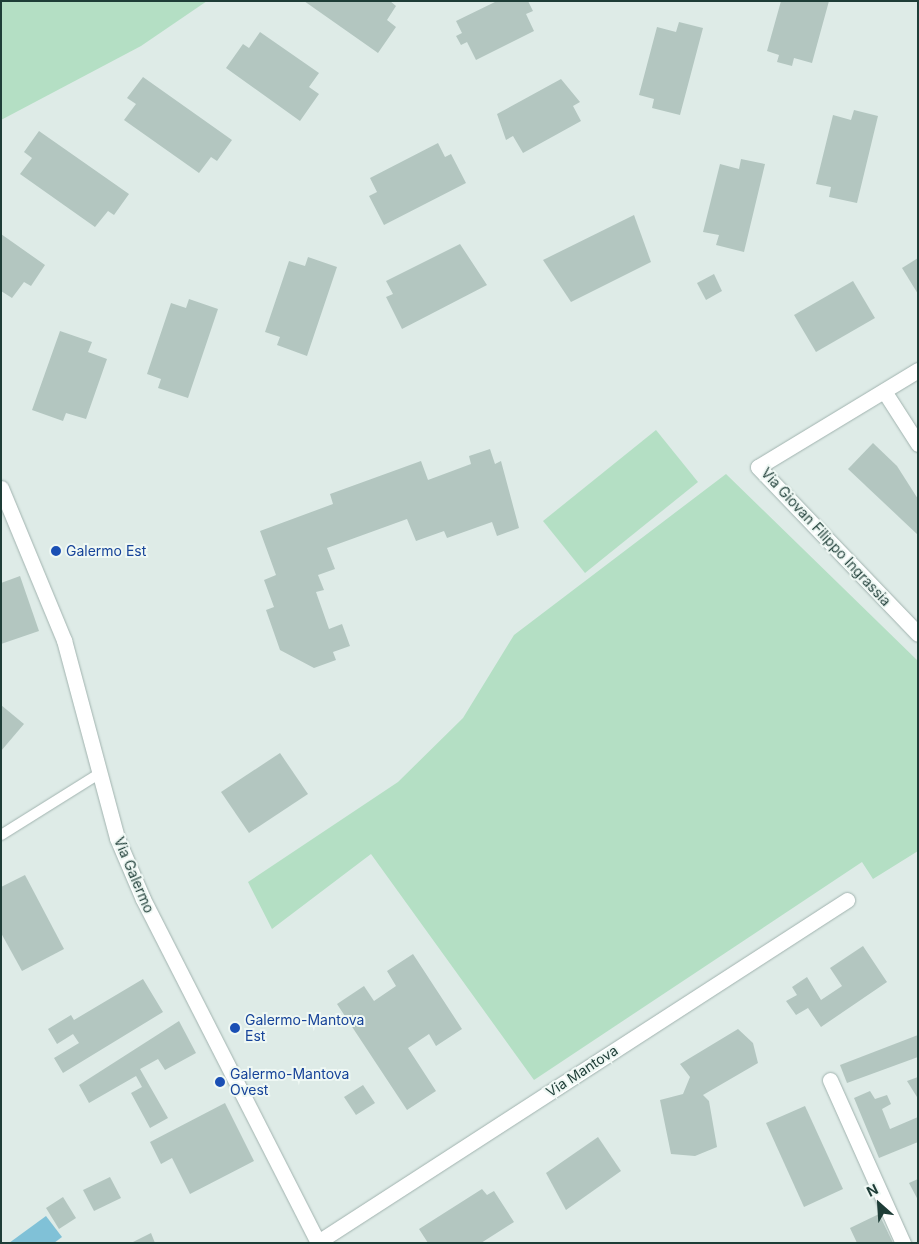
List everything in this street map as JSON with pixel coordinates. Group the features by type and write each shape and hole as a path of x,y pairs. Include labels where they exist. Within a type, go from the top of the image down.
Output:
{"street":[{"name":"Via Giovan Filippo Ingrassia","path":"918,370 758,467 918,634"},
{"path":"884,391 918,444"},
{"name":"Via Galermo","path":"1,488 64,640 97,776 143,898 318,1242"},
{"name":"Via Mantova","path":"318,1242 846,900"},
{"path":"830,1080 903,1243"}],"lane":[{"path":"1,835 97,776"}],"green space":[{"path":"1,1 207,1 141,46 1,120"},
{"path":"656,430 698,482 585,573 543,521"},
{"path":"726,474 918,661 918,851 873,879 862,862 534,1080 371,854 272,929 248,882 398,782 463,718 514,635"}],"water":[{"path":"46,1216 62,1237 54,1243 9,1243"}],"building":[{"path":"304,1 390,1 396,6 387,20 396,27 378,53"},
{"path":"497,1 528,1 533,11 526,14 534,31 476,60 467,42 461,45 456,36 462,33 456,21"},
{"path":"781,1 829,1 812,63 794,58 792,66 777,62 779,55 767,51"},
{"path":"679,22 703,28 680,115 652,108 654,99 639,95 657,27 676,32"},
{"path":"260,32 319,73 309,87 319,94 300,121 226,68 243,44 249,48"},
{"path":"143,77 232,140 217,161 211,157 199,173 124,120 136,104 127,98"},
{"path":"561,79 580,102 573,106 581,121 523,153 513,136 506,140 497,114"},
{"path":"854,110 878,116 857,203 829,197 831,187 816,184 833,115 851,120"},
{"path":"39,131 129,194 114,215 108,211 95,227 20,174 32,158 24,152"},
{"path":"438,143 445,157 451,154 466,183 384,225 369,196 377,192 370,178"},
{"path":"741,159 765,164 744,252 716,245 719,235 703,232 720,164 739,169"},
{"path":"634,215 651,262 571,302 543,260"},
{"path":"1,234 45,265 31,286 24,282 12,298 1,291"},
{"path":"460,244 487,285 402,329 386,297 393,294 386,281"},
{"path":"308,257 337,267 307,356 277,345 280,337 265,332 289,261 305,266"},
{"path":"918,258 918,294 902,268"},
{"path":"714,274 722,291 706,300 697,283"},
{"path":"853,281 875,318 816,352 794,315"},
{"path":"189,299 218,309 188,398 158,388 161,379 147,374 171,303 186,308"},
{"path":"60,331 92,342 88,352 107,359 86,419 66,413 63,421 32,410"},
{"path":"873,443 897,466 918,499 918,535 848,469"},
{"path":"490,449 495,464 501,461 519,528 497,536 492,522 447,538 444,531 416,541 407,519 327,548 335,569 318,575 324,590 316,592 329,629 342,624 350,646 333,652 336,660 314,668 280,650 266,610 274,607 264,580 276,575 260,531 333,504 330,494 421,461 428,480 471,464 469,456"},
{"path":"20,576 39,631 1,644 1,583"},
{"path":"1,705 24,724 1,751"},
{"path":"280,753 308,794 249,833 221,792"},
{"path":"25,875 64,949 22,971 1,933 1,887"},
{"path":"863,946 887,982 821,1027 808,1008 796,1015 786,1001 797,995 792,987 807,977 821,1000 842,986 830,968"},
{"path":"413,954 462,1029 436,1046 429,1034 408,1048 436,1091 407,1110 337,1004 364,986 374,1001 396,986 387,971"},
{"path":"143,979 163,1012 63,1073 54,1058 79,1043 73,1034 57,1044 48,1029 71,1015 74,1020"},
{"path":"179,1021 196,1053 165,1070 158,1059 140,1069 168,1118 150,1128 131,1093 142,1087 136,1076 89,1103 79,1085"},
{"path":"738,1029 753,1043 758,1063 703,1095 709,1101 717,1147 695,1156 671,1154 660,1100 683,1094 690,1077 680,1064"},
{"path":"918,1035 918,1057 847,1083 840,1065"},
{"path":"918,1077 918,1097 917,1097 907,1081"},
{"path":"363,1085 375,1103 356,1115 344,1097"},
{"path":"870,1091 875,1099 887,1095 891,1104 882,1109 890,1129 918,1117 918,1142 879,1158 854,1098"},
{"path":"225,1103 254,1161 190,1194 172,1158 161,1164 150,1142"},
{"path":"805,1106 843,1189 804,1207 766,1123"},
{"path":"598,1137 621,1171 566,1210 546,1173"},
{"path":"110,1177 121,1198 94,1211 83,1190"},
{"path":"918,1179 918,1200 909,1183"},
{"path":"482,1189 487,1195 494,1191 514,1222 481,1243 428,1243 419,1229"},
{"path":"63,1197 76,1218 59,1229 46,1208"},
{"path":"879,1214 893,1243 857,1243 850,1228"},
{"path":"151,1233 155,1243 131,1243"}],"place":[{"name":"Galermo Est","path":"56,551"},
{"name":"Galermo-Mantova Est","path":"235,1028"},
{"name":"Galermo-Mantova Ovest","path":"220,1082"}]}
